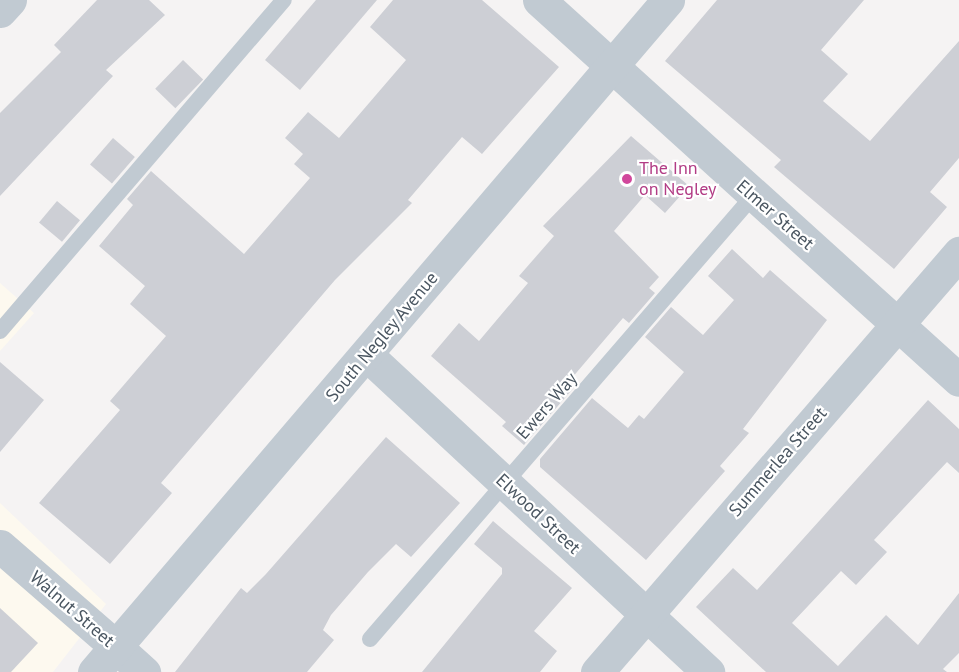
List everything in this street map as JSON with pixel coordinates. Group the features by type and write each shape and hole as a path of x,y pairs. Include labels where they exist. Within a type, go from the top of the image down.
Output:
{"street":[{"path":"0,11 10,0"},
{"name":"Elmer Street","path":"539,0 614,64 752,196 899,322 959,380"},
{"name":"South Negley Avenue","path":"94,672 668,0"},
{"name":"Summerlea Street","path":"597,672 959,253"},
{"name":"Elwood Street","path":"367,355 708,672"},
{"name":"Walnut Street","path":"0,546 144,672"}],"lane":[{"path":"0,332 284,0"},
{"name":"Ewers Way","path":"370,639 752,196"}],"shaded area":[{"path":"0,283 34,313 0,351"},
{"path":"0,503 106,604 53,672 0,672"}],"building":[{"path":"97,0 149,0 165,15 106,70 113,76 0,196 0,113 61,52 54,45"},
{"path":"316,0 377,0 300,90 265,60"},
{"path":"393,0 482,0 559,67 482,154 462,137 408,200 412,203 335,280 161,483 172,493 110,564 39,503 120,410 110,401 166,336 130,304 145,286 99,246 133,205 127,199 151,171 244,254 310,178 294,164 303,154 285,138 308,112 339,138 406,60 370,27"},
{"path":"717,0 864,0 821,50 848,74 823,101 870,141 959,41 959,158 930,192 947,207 894,269 774,167 781,160 665,61"},
{"path":"183,60 203,79 175,108 155,89"},
{"path":"631,136 689,186 665,213 645,195 614,231 659,277 649,288 655,293 629,323 623,318 571,379 577,384 524,445 502,426 506,422 431,356 459,323 479,341 528,283 519,276 554,236 543,226"},
{"path":"113,138 135,157 112,183 90,164"},
{"path":"57,201 80,220 62,242 39,222"},
{"path":"732,249 763,278 770,270 827,320 743,429 749,433 720,466 725,471 646,560 540,467 540,459 592,398 628,428 639,415 644,419 684,372 645,337 671,307 703,335 734,300 708,276"},
{"path":"0,362 44,400 0,452"},
{"path":"928,400 959,429 959,473 947,462 874,540 887,552 856,585 841,571 792,623 838,666 886,615 918,645 959,593 959,653 943,669 947,672 766,672 696,607 733,568 757,590"},
{"path":"386,437 460,503 411,557 396,544 368,572 331,615 323,630 334,640 307,672 175,672 241,588 247,593 266,574"},
{"path":"493,521 572,588 534,631 557,651 540,672 422,672 502,574 502,568 474,544"},
{"path":"0,608 38,643 11,672 0,672"}],"place":[{"name":"The Inn on Negley","path":"627,179"}]}
